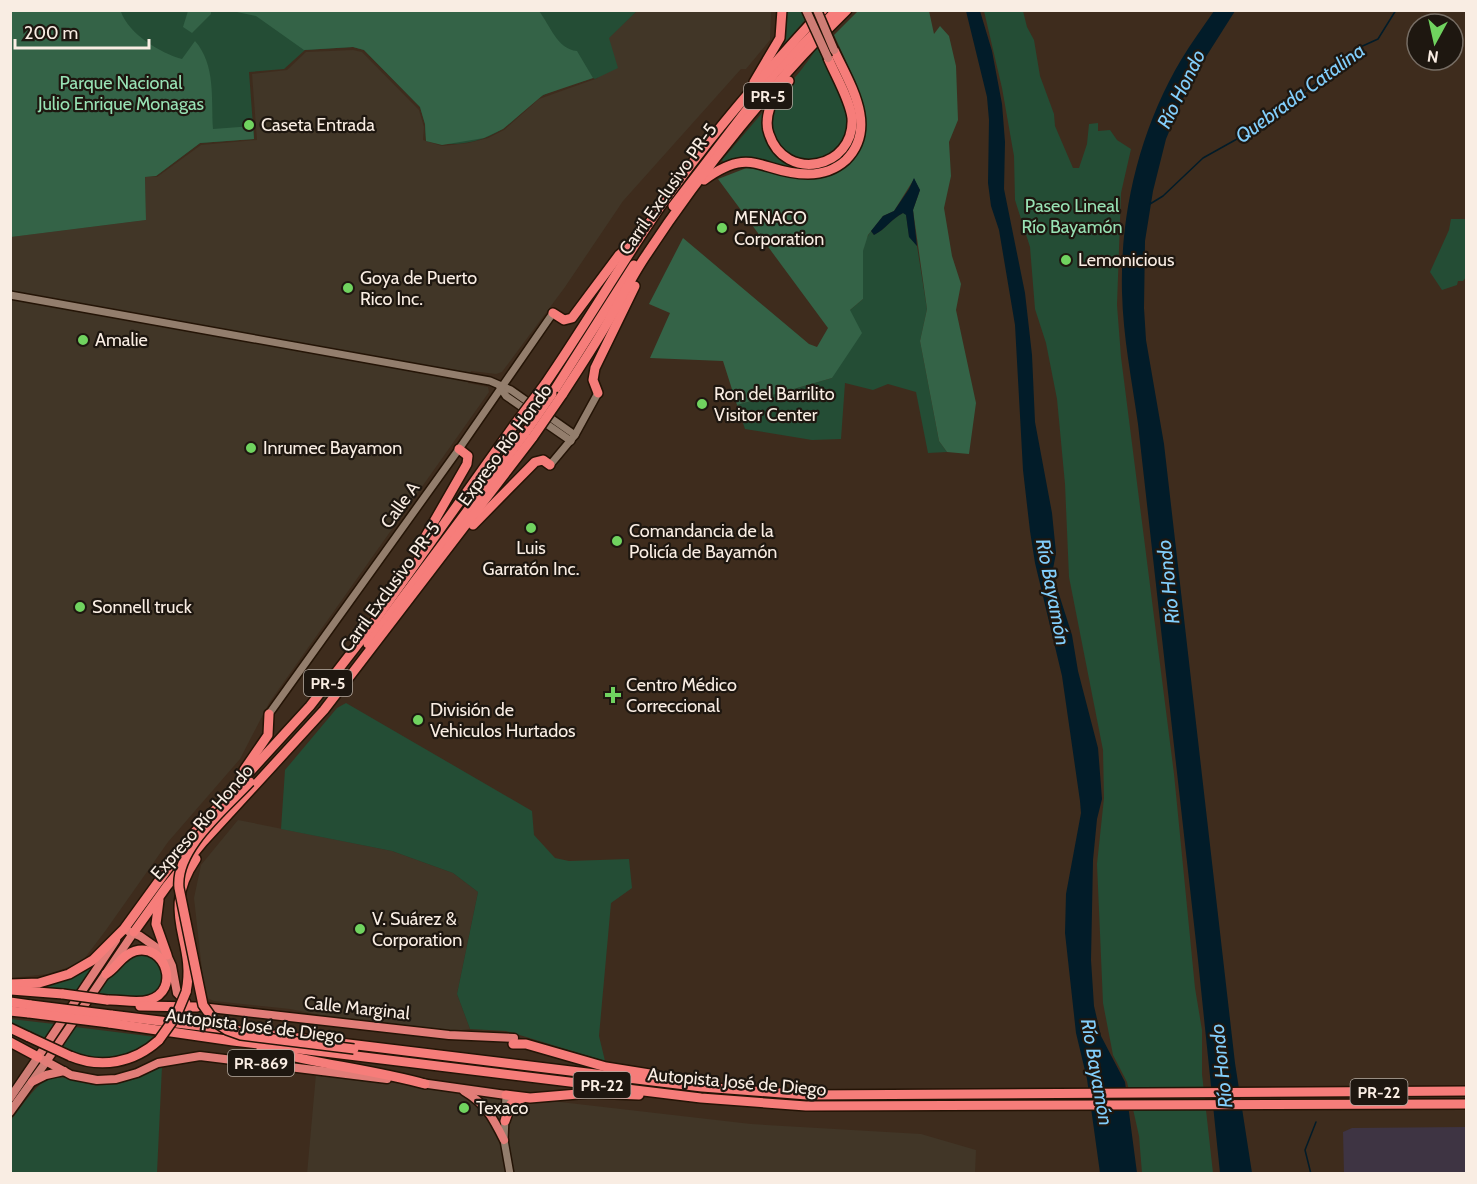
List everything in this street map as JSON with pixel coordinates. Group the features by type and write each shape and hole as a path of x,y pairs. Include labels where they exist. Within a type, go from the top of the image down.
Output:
{"highway":[{"path":"750,93 759,72 780,38 782,10"},
{"name":"Expreso Río Hondo","path":"42,1060 122,931 157,881 209,815 310,706 362,639 545,384 666,198 750,93 823,10"},
{"name":"Carril Exclusivo PR-5","path":"557,394 649,240 694,176 775,73 837,10"},
{"name":"Expreso Río Hondo","path":"42,1060 160,896 203,842 324,710 458,538 557,394 599,338 646,254 695,187 745,122 847,10"},
{"path":"825,32 802,67 774,100 768,115 768,131 774,146 784,156 800,164 814,165 826,161 842,150 850,135 852,120 850,109 828,58"},
{"path":"695,187 714,172 738,163 753,162 808,174 833,169 848,157 858,140 861,112 834,50"},
{"path":"553,313 564,320 572,318 619,255 638,239"},
{"path":"598,393 593,380 595,368 636,284 646,254"},
{"name":"Carril Exclusivo PR-5","path":"464,1063 232,1033 215,1022 203,1005 179,888 179,875 183,860 193,846 328,696 529,435"},
{"path":"413,565 419,548 468,462 468,456 459,449"},
{"path":"458,538 536,460 543,460 550,465"},
{"path":"209,815 266,740 269,714"},
{"path":"10,1028 70,1056 93,1063 116,1062 138,1055 159,1040 176,1016 186,992 188,967 178,902 185,877 203,842"},
{"path":"160,896 156,924 173,969 177,993 182,999 197,1006"},
{"path":"10,984 39,983 69,974 93,960 122,931 134,932 167,955"},
{"path":"106,974 112,971 126,955 140,950 152,952 158,956 165,965 167,975 166,986 151,999 139,1002 107,1000"},
{"path":"10,990 63,994 142,1006 197,1006"},
{"name":"Autopista José de Diego","path":"10,1002 30,1009 110,1019 503,1062 702,1087 807,1095 1467,1093"},
{"name":"Calle Marginal","path":"197,1006 513,1041"},
{"name":"Autopista José de Diego","path":"10,1011 30,1009"},
{"name":"Autopista José de Diego","path":"110,1019 233,1041 701,1098 806,1106 1467,1103"},
{"path":"233,1041 279,1054 402,1077 425,1084"},
{"path":"513,1041 606,1067 702,1087"},
{"path":"10,1042 42,1060"},
{"name":"PR-869","path":"42,1060 82,1078 116,1079 159,1063 200,1056 462,1089"},
{"path":"464,1063 503,1062"},
{"path":"464,1063 503,1073"},
{"path":"32,1082 46,1075 64,1071"},
{"path":"462,1089 524,1097 590,1093 701,1098"},
{"path":"462,1089 480,1101 494,1119 504,1140"},
{"path":"505,1121 512,1104 524,1097"}],"main road":[{"path":"806,10 828,58"},
{"path":"817,10 834,50"},
{"name":"PR-5","path":"10,1112 32,1082 42,1060"},
{"name":"PR-5","path":"10,1098 42,1060"}],"street":[{"path":"10,295 490,381 511,390 573,438"},
{"name":"Calle A","path":"269,714 459,449 553,313"},
{"path":"550,465 573,438 598,393"},
{"path":"506,1095 504,1140 510,1173"}],"shaded area":[{"path":"637,11 771,11 770,40 746,69 741,69 623,201 565,287 502,372 496,374 471,371 468,383 488,387 489,392 269,703 240,759 168,842 81,963 48,974 11,978 10,237 146,220 145,177 157,177 201,145 257,140 252,74 287,70 306,52 353,50 362,52 419,110 424,127 423,140 442,146 468,143 488,138 504,130 539,99 598,78 608,38"},
{"path":"238,820 392,851 453,873 478,892 457,994 470,1029 454,1031 336,1018 290,1009 214,1001 205,997 194,898 201,865"},
{"path":"316,1074 751,1124 921,1134 976,1150 975,1174 307,1174"},
{"path":"1466,1127 1466,1173 1344,1173 1343,1132 1352,1128"}],"green space":[{"name":"Parque Nacional Julio Enrique Monagas","path":"10,11 637,11 609,38 618,68 595,79 543,95 513,121 480,140 459,144 426,141 425,124 420,107 364,50 353,47 305,50 284,69 249,72 254,139 200,143 156,176"},
{"path":"10,11 121,12 131,28 146,42 182,59 195,41 202,50 209,71 213,129 253,126 254,139 200,143 156,176 145,177 146,220 11,237"},
{"path":"188,11 211,11 211,14 192,33 183,27"},
{"path":"232,11 539,11 559,41 564,46 577,51 593,78 543,95 503,129 484,138 442,145 426,141 425,124 420,107 364,50 353,47 304,50 256,16"},
{"path":"785,11 801,11 805,20 776,53"},
{"path":"858,11 929,11 934,34 940,26 949,36 956,66 958,120 949,142 951,176 944,208 952,256 961,284 956,310 976,403 969,454 947,452 939,441 920,341 927,309 913,210 920,190 914,179 894,211 883,216 868,235 863,251 863,299 850,310 862,333 832,378 737,405 723,361 650,358 670,313 649,304 683,238 809,344 817,347 828,328 718,179 749,167 761,167 798,177 845,165 865,120 856,83 834,35"},
{"name":"Paseo Lineal Río Bayamón","path":"984,11 1023,11 1027,27 1034,40 1040,76 1054,114 1055,126 1073,168 1079,168 1087,144 1089,124 1098,123 1098,131 1110,130 1117,140 1131,149 1121,193 1117,305 1121,357 1174,774 1195,988 1202,1030 1202,1074 1213,1173 1142,1173 1139,1136 1127,1082 1113,1055 1103,1003 1097,864 1104,798 1103,750 1069,577 1065,484 1057,399 1046,343 1035,309 1030,247 1015,200 1014,156 1002,88"},
{"path":"817,47 844,104 849,124 845,137 833,152 821,159 808,161 795,158 784,151 776,141 772,127 773,111 781,93 800,72"},
{"path":"833,57 857,106 857,140 843,159 815,172 724,163 722,160 765,112 777,154 823,165 854,129"},
{"path":"903,213 906,214 909,236 917,246 927,309 920,341 939,441 947,452 928,453 916,392 888,384 873,390 845,383 841,439 812,440 745,429 737,405 832,378 850,310 863,299 862,255 867,238 871,231 874,235"},
{"path":"1451,219 1465,219 1466,277 1463,281 1458,281 1457,285 1442,290 1430,272 1449,230"},
{"path":"346,703 532,811 534,835 555,858 569,861 629,859 632,888 611,903 599,1036 605,1061 506,1031 470,1029 457,994 478,892 453,873 392,851 281,829 285,770 337,708"},
{"path":"144,953 154,956 163,970 162,985 157,991 150,995 133,998 98,993 123,963"},
{"path":"98,960 79,990 35,989 35,987 76,973"},
{"path":"11,1019 54,1024 44,1040 11,1025"},
{"path":"75,1027 156,1037 145,1047 126,1056 93,1060 60,1048"},
{"path":"162,1066 157,1173 11,1174 11,1120 40,1084 59,1077 100,1085 116,1083"}],"water":[{"name":"Río Bayamón","path":"966,11 980,11 992,51 1002,104 1005,142 1004,189 1025,293 1032,355 1035,422 1052,513 1056,553 1053,569 1072,635 1078,671 1098,748 1102,799 1097,819 1093,860 1091,960 1094,1006 1101,1036 1125,1082 1137,1173 1100,1173 1087,1079 1076,1033 1065,933 1066,894 1081,813 1080,801 1062,676 1035,563 1030,531 1023,470 1015,325 999,230 991,206 988,183 987,97"},
{"name":"Río Hondo","path":"1214,11 1235,11 1190,82 1166,139 1153,191 1145,241 1144,308 1146,340 1164,444 1235,1063 1252,1173 1220,1173 1122,292 1122,262 1129,202 1144,143 1167,86"},
{"path":"914,178 920,190 913,210 917,246 909,237 906,215 903,213 874,235 871,231 883,216 894,211"}],"waterway":[{"name":"Quebrada Catalina","path":"1150,204 1163,196 1203,158 1262,125 1330,73 1356,49 1378,39 1396,10"},
{"path":"1311,1174 1305,1150 1316,1122"}],"place":[{"name":"Caseta Entrada","path":"249,125"},
{"name":"MENACO Corporation","path":"722,228"},
{"name":"Lemonicious","path":"1066,260"},
{"name":"Goya de Puerto Rico Inc.","path":"348,288"},
{"name":"Amalie","path":"83,340"},
{"name":"Ron del Barrilito Visitor Center","path":"702,404"},
{"name":"Inrumec Bayamon","path":"251,448"},
{"name":"Luis Garratón Inc.","path":"531,528"},
{"name":"Comandancia de la Policía de Bayamón","path":"617,541"},
{"name":"Sonnell truck","path":"80,607"},
{"name":"Centro Médico Correccional","path":"613,695"},
{"name":"División de Vehiculos Hurtados","path":"418,720"},
{"name":"V. Suárez & Corporation","path":"360,929"},
{"name":"Texaco","path":"464,1108"}]}
